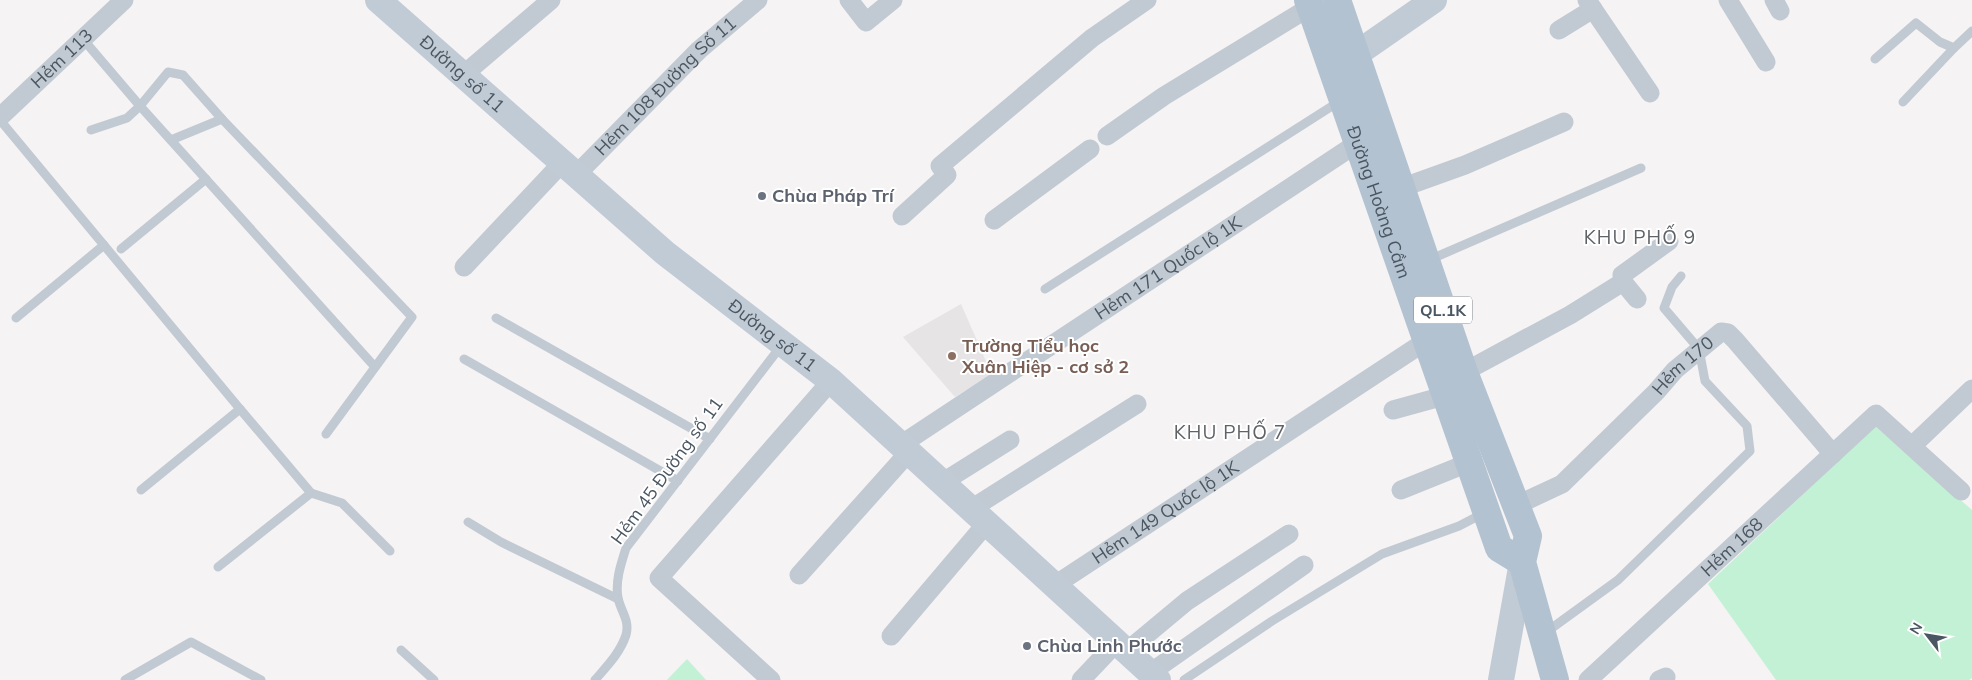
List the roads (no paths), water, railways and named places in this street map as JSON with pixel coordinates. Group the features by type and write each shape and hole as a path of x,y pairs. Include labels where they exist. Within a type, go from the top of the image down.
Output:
{"main road":[{"name":"Đường số 11","path":"378,0 665,253 831,381 1154,677"},
{"name":"Đường Hoàng Cầm","path":"1337,0 1344,63 1343,99 1444,396 1499,548 1522,562"},
{"path":"1344,63 1434,0"},
{"name":"Đường Hoàng Cầm","path":"1309,3 1344,63 1401,188 1464,372 1517,505 1528,536 1522,562 1555,680"},
{"path":"1501,680 1522,562"}],"street":[{"name":"Hẻm 113","path":"0,119 82,38 124,0"},
{"path":"462,76 552,0"},
{"name":"Hẻm 108 Đường Số 11","path":"464,267 699,50 758,0"},
{"path":"849,0 866,22 893,0"},
{"path":"902,216 947,175 940,166 1092,38 1147,0"},
{"path":"1728,0 1766,62"},
{"path":"1107,136 1164,96 1309,3"},
{"path":"1559,30 1590,5 1650,93"},
{"path":"1401,188 1465,165 1564,122"},
{"name":"Hẻm 171 Quốc lộ 1K","path":"799,575 906,448 1359,142"},
{"path":"994,220 1090,149"},
{"path":"1637,298 1623,282 1622,275 1669,242"},
{"path":"1464,372 1570,315 1623,282"},
{"name":"Hẻm 170","path":"1517,505 1562,484 1656,392 1675,370 1721,332 1728,334 1833,454"},
{"name":"Hẻm 149 Quốc lộ 1K","path":"1055,585 1426,341"},
{"path":"771,680 659,578 831,381"},
{"path":"1961,491 1912,446 1972,388"},
{"path":"1393,410 1444,396"},
{"path":"891,636 978,516 1137,404"},
{"name":"Hẻm 168","path":"1588,680 1876,414 1912,446"},
{"path":"943,482 1010,440"},
{"path":"1401,490 1468,463"},
{"path":"1081,680 1122,647 1187,600 1290,534"},
{"path":"1154,677 1304,565"}],"lane":[{"path":"1874,59 1916,23 1940,42 1954,48"},
{"path":"1904,102 1972,30"},
{"path":"82,38 140,106 375,367"},
{"path":"91,130 127,118 140,106 168,72 183,76 412,318 326,434"},
{"path":"1045,289 1343,99"},
{"path":"0,119 311,493 342,503 390,551"},
{"path":"171,140 222,119"},
{"path":"1427,261 1641,168"},
{"path":"121,249 206,179"},
{"path":"16,318 104,245"},
{"path":"1543,635 1618,580 1750,451 1747,426 1705,381 1699,350 1664,308 1672,287 1681,276"},
{"path":"496,318 710,439"},
{"name":"Hẻm 45 Đường số 11","path":"595,680 618,653 626,634 627,618 618,599 620,564 626,548 782,344"},
{"path":"464,359 678,481"},
{"path":"141,490 240,409"},
{"path":"218,567 311,493"},
{"path":"1184,680 1272,621 1382,554 1459,526 1486,512"},
{"path":"468,522 502,542 618,599"},
{"path":"124,680 191,642 261,680"},
{"path":"401,650 434,680"}],"place":[{"name":"Chùa Pháp Trí","path":"762,196"},
{"name":"Trường Tiểu học Xuân Hiệp - cơ sở 2","path":"952,356"},
{"name":"Chùa Linh Phước","path":"1027,646"}],"district":[{"name":"KHU PHỐ 9","path":"1640,237"},
{"name":"KHU PHỐ 7","path":"1230,432"}]}
